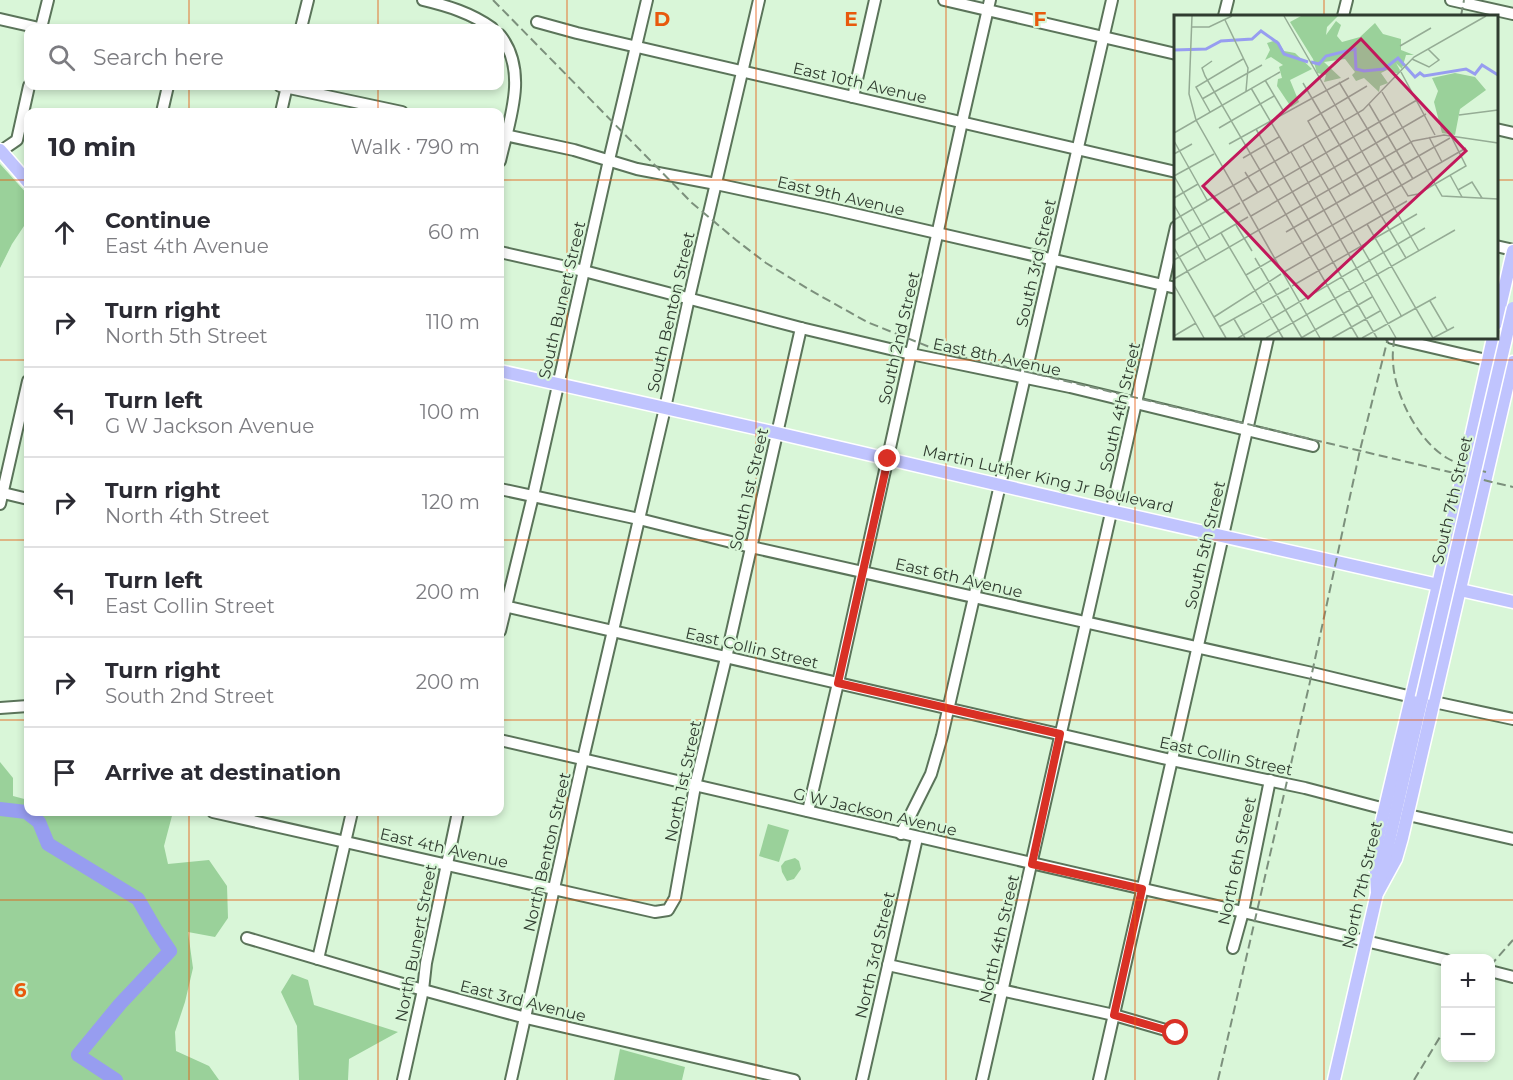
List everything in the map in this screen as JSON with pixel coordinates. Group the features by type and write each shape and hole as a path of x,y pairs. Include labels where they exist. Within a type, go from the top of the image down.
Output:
{"main road":[{"path":"0,151 24,178"},
{"path":"1498,319 1513,250"},
{"name":"South 7th Street","path":"1423,699 1513,308"},
{"path":"1377,893 1375,854 1385,809 1423,699 1449,588 1493,339"},
{"path":"1377,893 1396,859 1408,815 1423,699 1449,588 1513,365"},
{"name":"Martin Luther King Jr Boulevard","path":"504,372 1513,602"},
{"name":"North 7th Street","path":"1334,1080 1423,699"}],"street":[{"path":"41,24 48,0"},
{"path":"302,24 308,0"},
{"path":"423,0 454,8 485,24"},
{"name":"South Bunert Street","path":"504,598 533,496 647,0"},
{"name":"South Benton Street","path":"614,632 759,0"},
{"path":"853,97 875,0"},
{"path":"944,0 989,5 1103,37 1174,54"},
{"name":"South 3rd Street","path":"948,708 1112,0"},
{"path":"1224,15 1228,0"},
{"path":"1343,15 1347,0"},
{"path":"1450,0 1513,14"},
{"name":"South 2nd Street","path":"808,811 989,5"},
{"path":"0,19 24,24"},
{"name":"East 10th Avenue","path":"537,22 1174,172"},
{"path":"504,42 515,72 515,89 504,130"},
{"path":"27,108 29,90"},
{"path":"163,108 167,90"},
{"path":"282,108 284,90"},
{"path":"303,90 384,108"},
{"path":"1498,129 1513,133"},
{"name":"East 9th Avenue","path":"504,134 574,150 637,169 828,208 1174,288"},
{"path":"0,151 23,141"},
{"name":"South 4th Street","path":"1060,734 1174,235"},
{"path":"1498,246 1513,250"},
{"name":"East 8th Avenue","path":"504,253 584,271 801,328 1137,403 1313,446"},
{"name":"South 1st Street","path":"726,658 801,328"},
{"name":"South 5th Street","path":"1099,1080 1268,339"},
{"path":"1396,339 1513,365"},
{"path":"24,398 1,499 24,499"},
{"name":"East 6th Avenue","path":"504,490 1513,719"},
{"name":"East Collin Street","path":"504,605 1171,760 1305,788 1385,809"},
{"name":"North Benton Street","path":"511,1080 614,632"},
{"name":"North 1st Street","path":"668,910 675,898 695,786 726,658"},
{"path":"0,708 24,706"},
{"path":"901,834 931,774 948,708"},
{"name":"North 4th Street","path":"982,1080 1060,734"},
{"name":"G W Jackson Avenue","path":"504,741 1441,959"},
{"name":"North 6th Street","path":"1233,948 1243,912 1270,780"},
{"path":"1408,815 1513,839"},
{"name":"East 4th Avenue","path":"231,816 656,912 668,910"},
{"path":"318,959 351,816"},
{"name":"North Bunert Street","path":"403,1080 458,816"},
{"name":"North 3rd Street","path":"862,1080 917,838"},
{"name":"East 3rd Avenue","path":"248,938 423,990 745,1075 794,1080"},
{"path":"888,965 1114,1015 1176,1033"},
{"path":"1495,972 1513,977"}],"green space":[{"path":"0,164 24,191 24,226 0,268"},
{"path":"0,762 13,778 13,796 24,799 24,816 172,816 164,846 168,864 209,860 227,886 228,918 215,937 188,932 193,968 175,1032 176,1051 209,1066 219,1080 0,1080"},
{"path":"768,824 789,830 779,862 759,856"},
{"path":"795,858 799,861 801,869 794,879 787,881 781,866 785,861"},
{"path":"292,974 308,980 314,1005 398,1032 349,1059 348,1080 299,1080 297,1026 281,992"},
{"path":"620,1049 685,1067 682,1080 614,1080"}],"waterway":[{"path":"0,809 24,812"},
{"path":"31,816 39,822 48,844 138,899 170,951 120,1004 78,1055 116,1080"}],"railway":[{"path":"493,0 692,203 766,263 867,322 932,348 960,356 1513,487"},
{"path":"1461,15 1464,0"},
{"path":"1218,1080 1312,673 1360,450 1388,339"},
{"path":"1394,339 1394,374 1403,402 1417,429 1436,450 1447,458 1486,472"},
{"path":"1495,960 1513,940"},
{"path":"1414,1080 1441,1035"}],"route":[{"path":"888,459 838,683 1060,734 1032,864 1142,889 1114,1015 1176,1033"}]}
